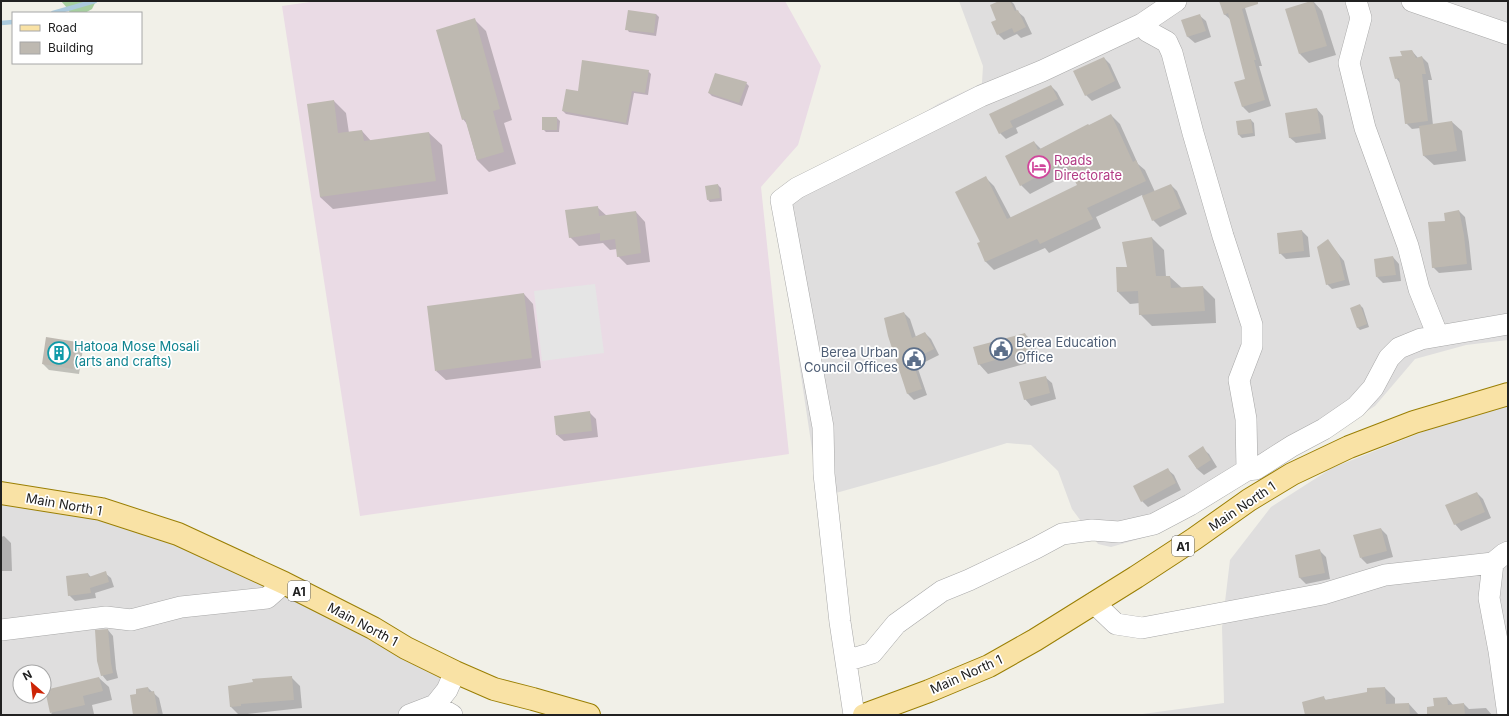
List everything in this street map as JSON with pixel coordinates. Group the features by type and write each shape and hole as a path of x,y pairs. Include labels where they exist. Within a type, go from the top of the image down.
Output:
{"main road":[{"name":"Main North 1","path":"864,715 990,666 1094,603 1292,474 1349,447 1414,422 1508,394"},
{"name":"Main North 1","path":"1,493 101,509 178,534 284,583 373,628 406,648 455,672 494,689 588,715"}],"street":[{"path":"854,715 840,622 824,474 823,427 781,200 797,188 819,176 888,144 981,96 1042,71 1142,24 1176,1"},
{"path":"1356,1 1361,18 1349,63 1365,128 1408,246 1419,289 1438,336"},
{"path":"1412,1 1508,34"},
{"path":"1142,24 1147,31 1167,42 1172,53 1193,133 1223,236 1252,325 1252,346 1239,380 1246,419 1247,470"},
{"path":"846,661 872,653 896,624 942,591 969,580 1062,534 1092,530 1119,532 1154,524 1190,505 1247,470 1256,469 1292,446 1324,430 1356,407 1373,388 1389,358 1399,348 1421,339 1508,324"},
{"path":"1094,603 1116,624 1142,628 1323,594 1385,575 1501,558 1489,598 1504,649 1508,715"},
{"path":"1,630 106,618 131,620 181,607 267,598 284,583"},
{"path":"409,715 443,710 447,690 455,672"}],"shaded area":[{"path":"317,1 785,1 821,66 798,145 761,187 789,454 360,516 282,6"},
{"path":"959,1 1508,1 1508,340 1466,345 1415,359 1375,406 1320,441 1184,519 1153,535 1111,547 1098,544 1072,509 1058,471 1031,445 1007,443 936,465 818,498 814,462 775,203 798,176 901,127 938,104 982,83 983,66"},
{"path":"595,284 604,353 542,361 534,291"},
{"path":"1508,406 1508,715 1135,715 1224,703 1222,627 1230,560 1271,507 1332,468 1465,415"},
{"path":"1,499 101,509 455,672 447,690 452,715 1,715"}],"green space":[{"path":"61,1 96,1 92,9 87,12 70,12"}],"building":[{"path":"999,1 1010,1 1015,11 1018,10 1026,27 1014,33 1012,28 997,35 991,22 996,20 990,5"},
{"path":"1219,1 1258,1 1258,4 1242,9 1265,100 1242,107 1234,82 1245,79 1228,13 1224,15"},
{"path":"1313,1 1327,46 1299,54 1285,9"},
{"path":"628,10 656,14 654,33 625,30"},
{"path":"1200,14 1206,31 1187,37 1181,20"},
{"path":"475,18 500,109 493,111 504,152 477,160 465,119 462,120 436,30"},
{"path":"1412,50 1416,58 1422,56 1426,74 1422,74 1428,121 1405,124 1399,78 1395,79 1389,57 1402,56 1400,51"},
{"path":"1104,57 1115,81 1085,96 1073,71"},
{"path":"582,60 649,70 645,93 632,91 626,123 562,111 566,89 578,91"},
{"path":"715,73 747,82 739,103 708,93"},
{"path":"1051,85 1058,99 1010,121 1013,127 999,134 989,114"},
{"path":"334,100 338,133 362,130 364,141 429,132 436,181 320,197 307,104"},
{"path":"1317,108 1321,133 1289,138 1285,113"},
{"path":"1111,114 1133,162 1136,160 1146,181 1087,208 1093,219 1040,244 1037,239 985,262 977,243 980,242 955,192 986,176 1007,219 1077,185 1065,162 1020,186 1005,156 1034,141 1038,150 1088,124 1089,125"},
{"path":"542,117 557,117 557,130 542,130"},
{"path":"1251,119 1253,133 1238,135 1236,121"},
{"path":"1452,121 1457,151 1423,156 1419,126"},
{"path":"718,184 720,198 707,200 705,186"},
{"path":"1171,184 1181,208 1152,221 1142,196"},
{"path":"598,206 599,216 636,211 641,253 617,257 615,239 600,241 600,233 569,238 565,210"},
{"path":"1459,210 1464,235 1467,264 1432,268 1428,222 1445,221 1444,213"},
{"path":"1302,230 1304,251 1279,254 1277,233"},
{"path":"1152,237 1156,276 1170,276 1171,288 1203,286 1205,311 1139,315 1138,291 1117,292 1116,267 1127,267 1122,242"},
{"path":"1328,239 1339,255 1345,280 1326,285 1317,247"},
{"path":"1393,256 1396,275 1376,277 1374,259"},
{"path":"524,293 532,358 435,371 427,306"},
{"path":"1360,304 1367,324 1357,328 1350,308"},
{"path":"904,312 912,338 925,332 934,349 912,360 922,389 907,394 888,336 884,318"},
{"name":"Berea Education Office","path":"1025,333 1030,350 978,365 973,347"},
{"name":"Hatooa Mose Mosali (arts and crafts)","path":"46,337 77,342 73,369 42,364"},
{"path":"1046,376 1050,393 1024,400 1019,382"},
{"path":"590,411 592,431 556,435 554,416"},
{"path":"1203,446 1211,460 1197,469 1188,456"},
{"path":"1168,468 1176,483 1141,502 1133,486"},
{"path":"1477,492 1485,512 1454,525 1445,505"},
{"path":"1381,528 1387,551 1360,558 1353,535"},
{"path":"1320,549 1325,573 1299,578 1295,555"},
{"path":"106,571 109,582 90,588 91,593 68,596 66,576 88,573 89,577"},
{"path":"108,629 113,673 101,676 97,661 95,630"},
{"path":"292,676 294,700 241,704 241,706 230,707 228,686 253,682 252,679"},
{"path":"99,677 103,691 83,696 85,705 50,713 48,704 52,704 52,688"},
{"path":"148,687 149,692 154,691 158,713 150,715 133,715 130,695 136,694 136,689"},
{"path":"1385,687 1386,704 1409,703 1410,715 1305,715 1302,702 1324,696 1325,700 1367,692 1367,688"},
{"path":"1447,697 1448,705 1464,703 1465,715 1427,715 1427,707 1434,706 1433,698"}],"waterway":[{"path":"56,12 95,1"},
{"path":"1,23 12,22"}],"place":[{"name":"Roads Directorate","path":"1039,167"},
{"name":"Berea Education Office","path":"1001,349"},
{"name":"Hatooa Mose Mosali (arts and crafts)","path":"59,353"},
{"name":"Berea Urban Council Offices","path":"914,359"}]}
